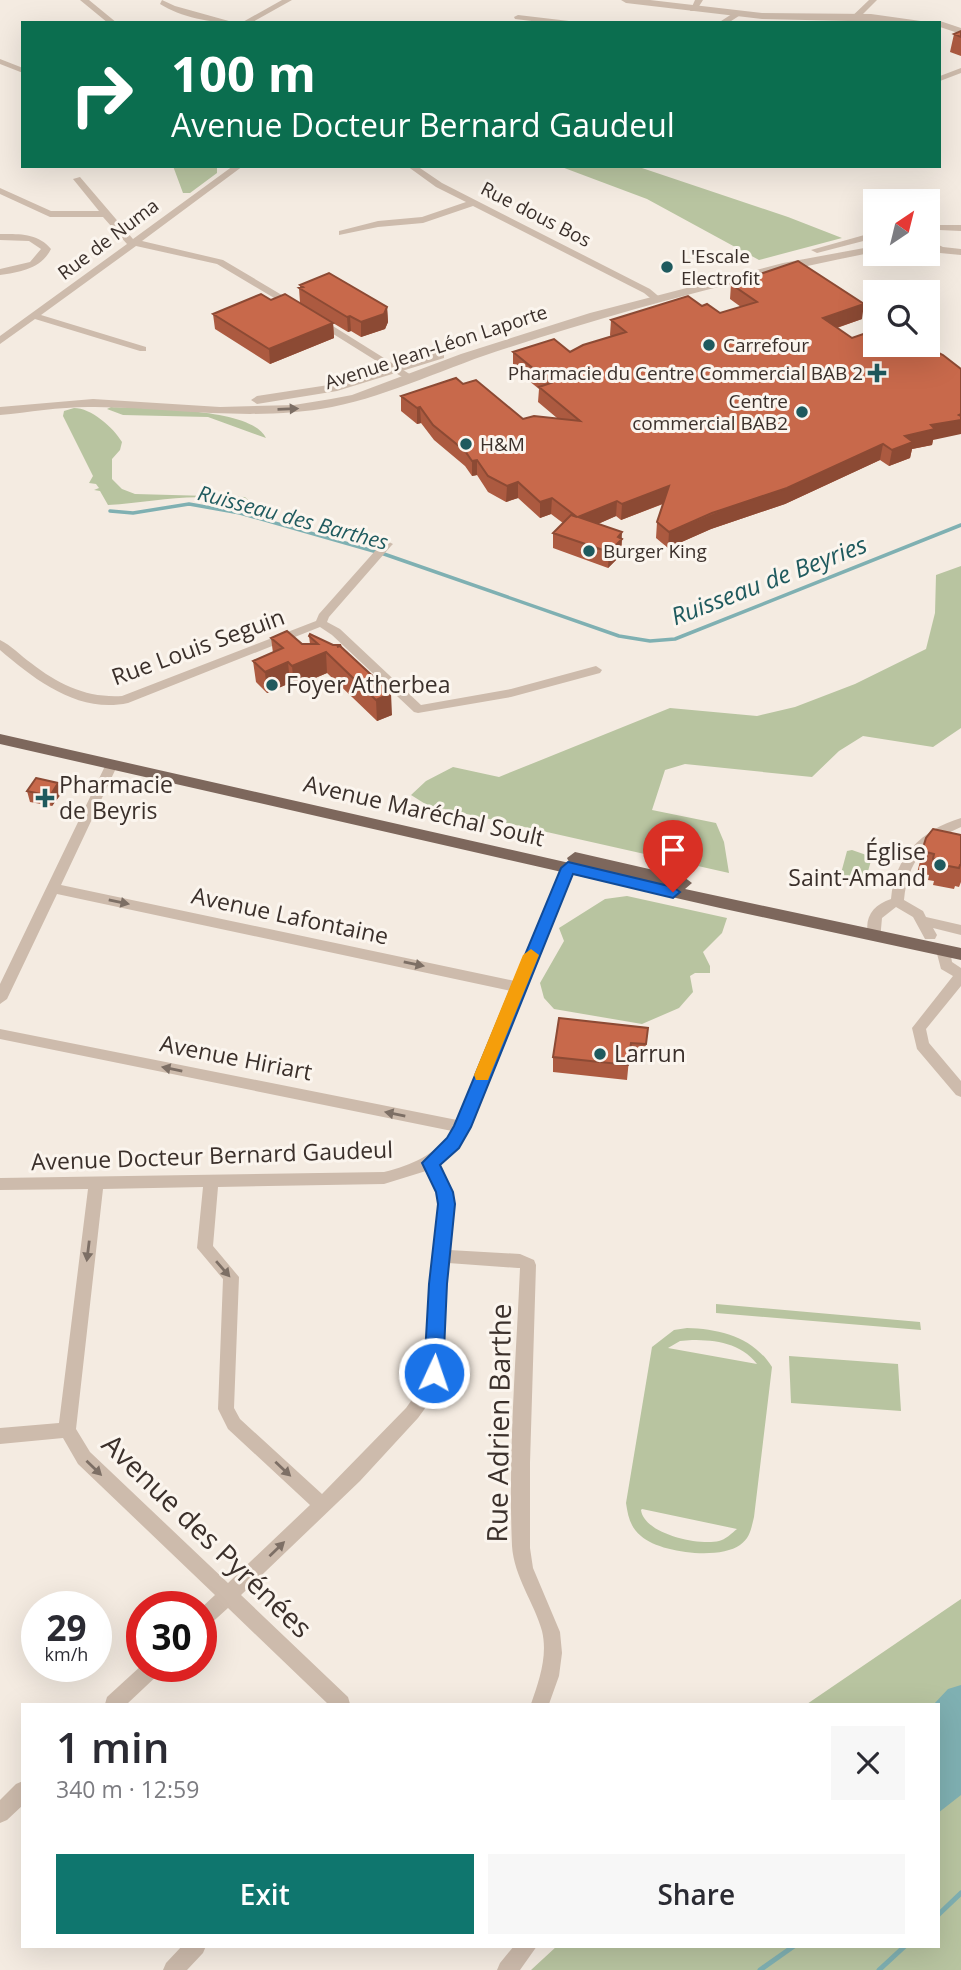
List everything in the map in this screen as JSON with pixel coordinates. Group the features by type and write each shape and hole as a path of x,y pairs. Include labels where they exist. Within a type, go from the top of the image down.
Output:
{"main road":[{"path":"0,730 115,759 873,930 927,928 961,942"},
{"name":"Avenue Maréchal Soult","path":"0,739 115,759 568,868 873,930 952,952"}],"street":[{"path":"84,0 110,21"},
{"path":"249,21 288,0"},
{"path":"626,0 696,4 738,15 879,21"},
{"path":"853,20 873,0"},
{"path":"163,2 172,8 224,21"},
{"path":"726,21 738,15"},
{"path":"518,18 549,21"},
{"path":"941,24 961,31"},
{"path":"0,61 21,70"},
{"path":"941,79 961,70"},
{"name":"Rue de Numa","path":"0,341 236,168"},
{"name":"Rue dous Bos","path":"414,168 472,202 646,291 658,300"},
{"path":"77,179 131,243 220,262 411,378"},
{"path":"0,191 50,214 106,214"},
{"path":"342,233 378,224 424,220 472,202"},
{"path":"940,229 961,228"},
{"path":"0,237 31,238 46,249 41,259 34,263 0,272"},
{"name":"Avenue Jean-Léon Laporte","path":"0,404 104,394 206,401 263,399 337,387 646,291 863,238"},
{"path":"940,250 961,252"},
{"name":"Avenue Jean-Léon Laporte","path":"0,411 93,403 220,411 294,410 355,398 522,338 783,265 863,251"},
{"path":"34,316 143,349"},
{"name":"Rue Louis Seguin","path":"0,644 49,684 65,691 114,702 321,623 323,616 383,547"},
{"path":"321,623 336,632 418,709 511,693 597,670"},
{"path":"0,999 115,759"},
{"path":"897,902 910,854 933,835 961,822"},
{"name":"Avenue Docteur Bernard Gaudeul","path":"0,1185 384,1178 407,1174 430,1163 453,1143 462,1127 568,868"},
{"name":"Avenue Lafontaine","path":"52,888 518,987"},
{"path":"873,930 881,907 897,902 918,914 927,928 961,930"},
{"path":"952,952 946,965 961,976 919,1028 922,1045 961,1091"},
{"name":"Avenue Hiriart","path":"0,1034 462,1127"},
{"path":"217,1606 322,1505 412,1413 428,1391 434,1373 446,1204 444,1192 430,1163"},
{"path":"0,1436 67,1430 96,1183"},
{"path":"211,1183 205,1248 231,1278 226,1409 234,1424 322,1505"},
{"name":"Rue Adrien Barthe","path":"442,1255 520,1261 527,1265 521,1548 524,1568 551,1632 553,1653 550,1676 540,1703"},
{"name":"Avenue des Pyrénées","path":"67,1430 84,1458 340,1703"},
{"path":"115,1703 137,1682"},
{"path":"0,1813 21,1793"},
{"path":"173,1970 194,1948"},
{"path":"507,1970 525,1948"}],"green space":[{"path":"174,168 217,168 217,173 190,193 183,193"},
{"path":"564,168 642,168 842,238 759,260 647,199"},
{"path":"111,407 220,415 241,420 257,428 266,438 208,417 123,415 107,409"},
{"path":"74,408 87,411 101,419 122,442 120,450 112,459 112,479 122,489 135,494 245,497 255,507 236,501 199,497 108,505 100,491 94,490 99,488 96,484 89,483 93,476 63,416 64,411"},
{"path":"961,566 961,728 933,747 863,736 839,751 812,777 685,764 665,770 652,810 716,823 724,842 729,873 427,805 411,795 426,781 453,767 499,777 670,708 757,716 795,707 855,684 926,649 935,613 936,575"},
{"path":"852,850 872,857 865,882 840,877 847,851"},
{"path":"627,896 727,918 722,933 703,952 710,966 710,973 695,973 690,976 693,992 679,1008 642,1024 554,1009 544,998 540,983 564,941 559,928 605,899"},
{"path":"716,1304 920,1322 921,1330 716,1313"},
{"path":"699,1329 735,1337 755,1348 772,1367 754,1517 746,1539 730,1550 704,1553 662,1547 641,1536 634,1529 629,1517 626,1503 652,1347 674,1330","holes":["680,1341 728,1344 743,1351 757,1364 668,1348","642,1509 737,1529 719,1541 686,1540 652,1526"]},
{"path":"789,1356 898,1364 901,1411 791,1403"},
{"path":"961,1599 961,1970 531,1970 555,1948 940,1948 940,1703 808,1703"}],"water":[{"path":"961,1685 961,1795 940,1811 940,1703 935,1703 948,1689"}],"building":[{"name":"Centre commercial BAB2","path":"798,261 863,303 823,318 852,338 863,334 863,357 940,357 940,354 961,369 961,420 931,425 935,429 905,436 913,442 892,450 883,444 787,488 712,513 669,532 657,522 669,486 622,504 617,501 578,517 622,532 618,537 622,539 609,552 553,533 571,515 577,517 552,498 540,502 518,482 507,486 488,476 477,460 472,461 465,451 433,425 420,407 417,408 401,396 456,378 463,384 476,380 523,419 534,416 580,421 539,387 551,383 513,352 554,339 570,352 583,345 626,332 611,320 688,296 702,306 707,304 720,313 757,302 731,284"},
{"path":"329,273 387,307 384,314 361,322 347,317 299,288 303,287 300,285"},
{"path":"261,294 271,300 285,294 333,323 269,349 213,314"},
{"path":"287,631 302,644 318,644 310,634 333,645 341,645 337,647 340,646 391,693 376,700 326,652 292,666 288,662 265,672 253,661 283,648 271,638"},
{"path":"36,778 58,783 50,796 27,791"},
{"path":"933,829 961,835 959,868 938,864 939,860 933,859 934,854 922,851 926,838"},
{"path":"559,1018 648,1028 646,1044 631,1043 628,1065 553,1057"}],"waterway":[{"name":"Ruisseau de Beyries","path":"110,511 133,513 189,504 240,513 384,554 619,636 650,641 675,639 961,525"},
{"path":"940,1913 961,1893"},
{"path":"760,1970 791,1948"},
{"path":"879,1970 903,1948"}],"slow traffic":[{"path":"482,1075 531,955"}],"place":[{"name":"L'Escale Electrofit","path":"667,267"},
{"name":"Carrefour","path":"709,345"},
{"name":"Pharmacie du Centre Commercial BAB 2","path":"877,373"},
{"name":"Centre commercial BAB2","path":"802,412"},
{"name":"H&M","path":"466,444"},
{"name":"Burger King","path":"589,551"},
{"name":"Foyer Atherbea","path":"272,685"},
{"name":"Pharmacie de Beyris","path":"45,798"},
{"name":"Église Saint-Amand","path":"940,865"},
{"name":"Larrun","path":"600,1054"}],"route":[{"path":"434,1373 438,1284 446,1204 444,1192 430,1163 453,1143 462,1127 503,1021 568,868 673,892"}],"water label":[{"name":"Ruisseau des Barthes","path":"293,518"}]}
